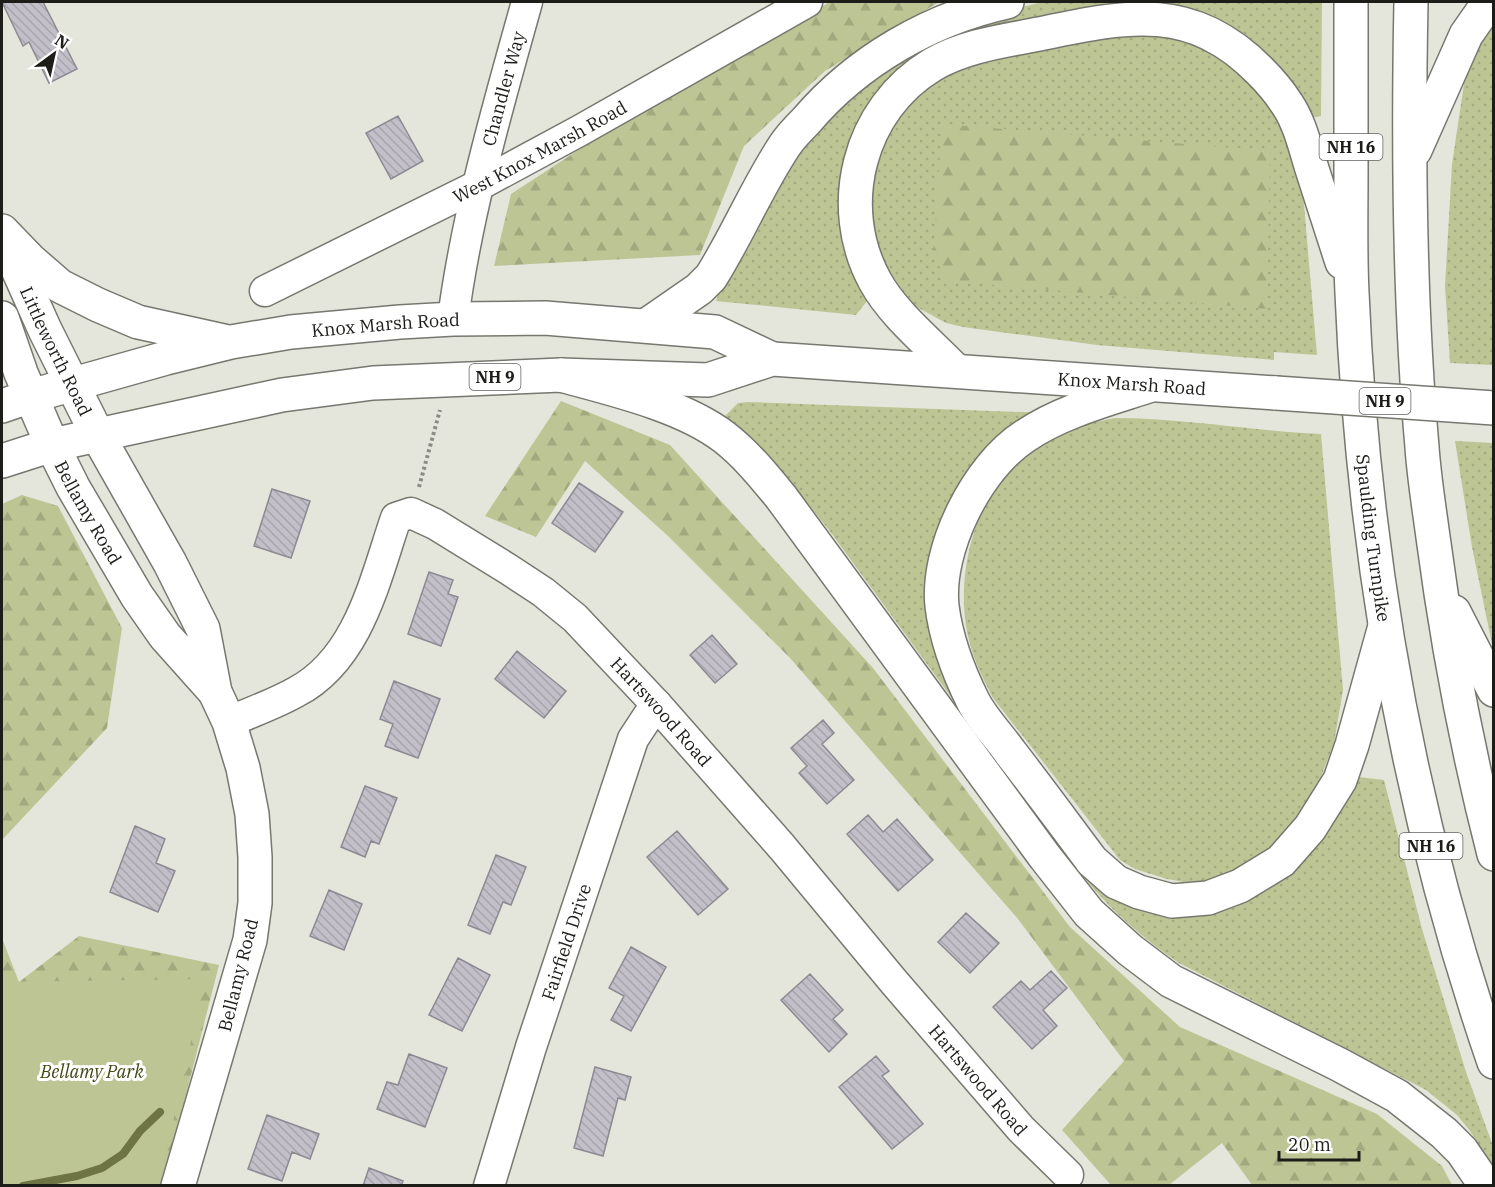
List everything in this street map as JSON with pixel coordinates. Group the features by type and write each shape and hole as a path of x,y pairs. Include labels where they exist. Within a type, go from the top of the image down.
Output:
{"main road":[{"path":"647,325 699,289 711,276 786,143 822,102 859,71 900,42 949,18 1007,2"},
{"name":"Spaulding Turnpike","path":"1351,2 1352,292 1363,454 1385,626 1423,815 1442,892 1494,1062"},
{"name":"NH 16","path":"1411,2 1410,161 1414,349 1422,449 1456,683 1494,854"},
{"path":"1410,161 1466,35 1489,2"},
{"path":"955,370 888,301 865,261 858,238 855,216 855,192 864,147 885,108 907,84 933,64 973,48 1070,27 1113,20 1145,18 1182,22 1235,50 1260,71 1287,104 1301,135 1352,292"},
{"path":"2,231 60,286 98,305 138,322 231,342"},
{"name":"Littleworth Road","path":"2,231 45,330 98,436"},
{"name":"Littleworth Road","path":"2,318 16,401 52,444"},
{"name":"Knox Marsh Road","path":"16,401 231,342 291,332 453,319 545,318 715,332 771,359"},
{"name":"Knox Marsh Road","path":"2,461 52,444 282,395 373,383 561,375 708,380 771,359 1494,408"},
{"path":"561,375 656,403 702,423 723,436 751,460 788,506 1045,857 1089,913 1130,950 1171,981 1341,1065 1397,1096 1444,1133 1462,1151 1486,1185"},
{"path":"1151,385 1076,411 1023,437 984,476 955,529 945,562 942,604 947,631 956,665 974,703 1092,861 1116,882 1139,892 1172,901 1208,898 1240,886 1281,861 1310,828 1340,780 1385,626"},
{"name":"Bellamy Road","path":"98,436 170,562 203,630 215,692 229,722 243,768 252,814 255,903 250,940 178,1185"},
{"name":"Bellamy Road","path":"52,444 73,487 137,596 165,636 215,692"},
{"path":"1440,584 1494,690"}],"street":[{"name":"Chandler Way","path":"453,319 479,185 527,2"},
{"name":"West Knox Marsh Road","path":"265,291 479,185 807,2"},
{"name":"Hartswood Road","path":"229,722 297,692 321,675 343,651 372,588 396,518 411,513 435,524 543,592 574,618 656,704 782,847 894,982 1014,1120 1068,1175"},
{"name":"Fairfield Drive","path":"489,1185 531,1047 629,749 656,704"}],"path":[{"path":"416,497 440,409"}],"green space":[{"path":"830,2 939,2 825,71 744,146 700,255 494,266 511,194 684,81"},
{"path":"1043,2 1112,2 986,31 871,104 870,297 856,315 716,301 784,163 869,73 1006,11"},
{"path":"1159,2 1322,2 1321,116 1308,118 1270,59 1247,37 1205,13"},
{"path":"1493,17 1493,365 1450,363 1445,286 1452,164 1465,77 1473,53"},
{"path":"1116,27 1173,30 1270,90 1301,170 1317,355 1274,352 1274,360 1097,345 946,323 915,306 902,294 871,246 869,172 898,111 949,70"},
{"path":"942,124 1270,151 1267,309 949,281 933,257"},
{"path":"561,401 670,445 873,668 1070,927 1180,1027 1377,1114 1442,1166 1452,1185 1252,1185 1222,1143 1169,1185 1111,1185 1062,1130 1124,1061 1018,919 790,658 668,536 585,461 536,537 485,516"},
{"path":"738,403 1047,413 1003,446 937,614 1084,861 1235,905 1276,884 1293,869 1358,777 1384,780 1422,929 1466,1072 1493,1146 1493,1166 1457,1115 1426,1090 1179,963 1149,941 1110,906 1074,865 829,530 804,499 723,418"},
{"path":"1115,418 1167,420 1321,434 1343,690 1334,743 1315,792 1283,838 1240,870 1222,877 1184,882 1135,869 1120,860 993,698 970,645 964,598 966,570 971,542 981,514 994,489 1011,467 1032,448 1057,433"},
{"path":"1455,441 1493,443 1493,649 1472,547"},
{"path":"22,495 58,506 122,628 107,728 2,840 2,504"},
{"name":"Bellamy Park","path":"79,936 219,965 163,1185 2,1185 2,938 19,982"},
{"name":"Bellamy Park","path":"205,979 167,1149 154,1185 2,1185 2,982"}],"building":[{"path":"2,2 43,2 77,69 49,83 29,42 23,46"},
{"path":"398,116 423,161 391,179 366,133"},
{"path":"579,483 623,512 595,552 552,523"},
{"path":"272,489 310,501 291,558 254,546"},
{"path":"429,572 453,580 448,594 458,597 441,646 408,634"},
{"path":"712,635 737,664 715,683 690,655"},
{"path":"517,651 566,691 544,718 495,679"},
{"path":"394,681 440,699 418,758 385,746 393,724 380,719"},
{"path":"823,720 834,733 822,744 854,780 827,804 799,773 807,766 791,748"},
{"path":"365,786 397,798 379,844 371,841 365,857 341,847"},
{"path":"868,815 883,832 897,819 933,860 898,891 847,834"},
{"path":"135,826 165,839 156,863 175,871 158,912 110,892"},
{"path":"677,831 728,889 698,915 647,857"},
{"path":"496,855 526,867 511,905 503,902 490,934 468,925"},
{"path":"329,890 362,904 344,950 310,936"},
{"path":"966,913 999,943 970,973 938,942"},
{"path":"631,947 666,967 631,1031 611,1020 624,996 609,988"},
{"path":"458,958 490,975 462,1031 429,1015"},
{"path":"1051,971 1067,988 1043,1010 1057,1026 1032,1049 993,1007 1021,981 1030,990"},
{"path":"810,974 843,1010 833,1019 847,1034 829,1052 781,1000"},
{"path":"409,1054 447,1068 425,1127 377,1109 387,1082 398,1085"},
{"path":"876,1056 889,1071 882,1076 923,1124 892,1149 839,1087"},
{"path":"595,1067 631,1077 625,1100 618,1098 603,1156 574,1148"},
{"path":"267,1115 319,1134 310,1159 292,1152 282,1181 248,1169"},
{"path":"369,1168 403,1181 401,1186 363,1186"}],"waterway":[{"path":"23,1186 77,1176 102,1168 123,1154 140,1131 160,1112"}]}
